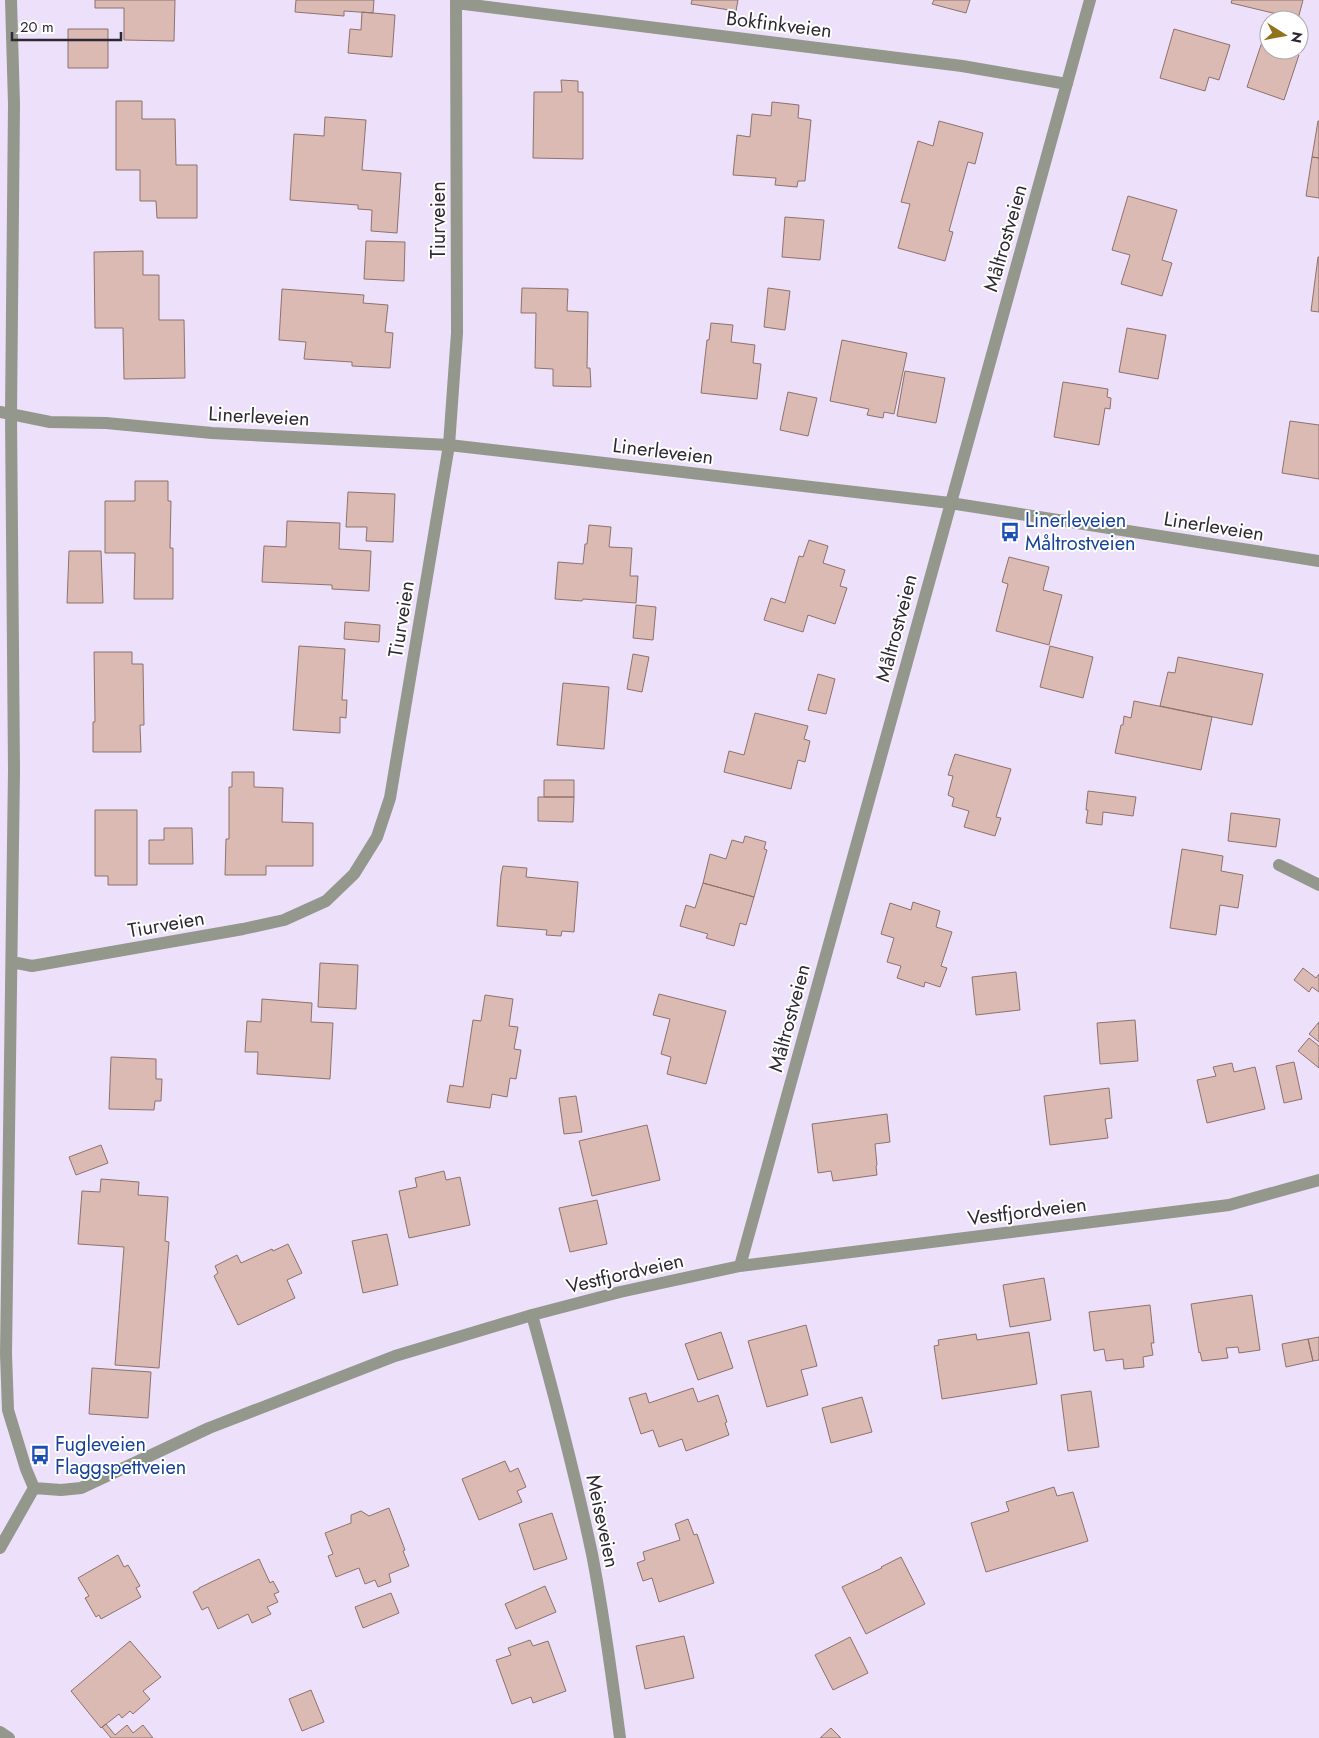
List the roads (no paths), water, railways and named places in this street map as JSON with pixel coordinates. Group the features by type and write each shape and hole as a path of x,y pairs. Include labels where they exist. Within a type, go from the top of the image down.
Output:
{"street":[{"path":"0,1548 34,1488 26,1469 8,1410 6,1354 4,1180 12,962 14,760 5,413 14,104 11,0"},
{"name":"Måltrostveien","path":"740,1266 1090,0"},
{"name":"Bokfinkveien","path":"456,2 962,66 1067,84"},
{"name":"Tiurveien","path":"12,962 32,966 244,929 284,920 326,901 354,874 377,837 390,798 448,445 458,333 456,2"},
{"name":"Linerleveien","path":"5,413 50,422 106,423 212,433 448,445 950,504 1319,561"},
{"path":"1279,865 1319,885"},
{"name":"Vestfjordveien","path":"34,1488 61,1490 81,1488 218,1424 395,1356 532,1315 620,1292 740,1266 1229,1205 1319,1180"},
{"name":"Meiseveien","path":"532,1315 563,1426 592,1554 606,1636 620,1738"},
{"path":"0,1732 9,1738"}],"place":[{"name":"Linerleveien Måltrostveien","path":"1010,532"},
{"name":"Fugleveien Flaggspettveien","path":"40,1455"}]}
